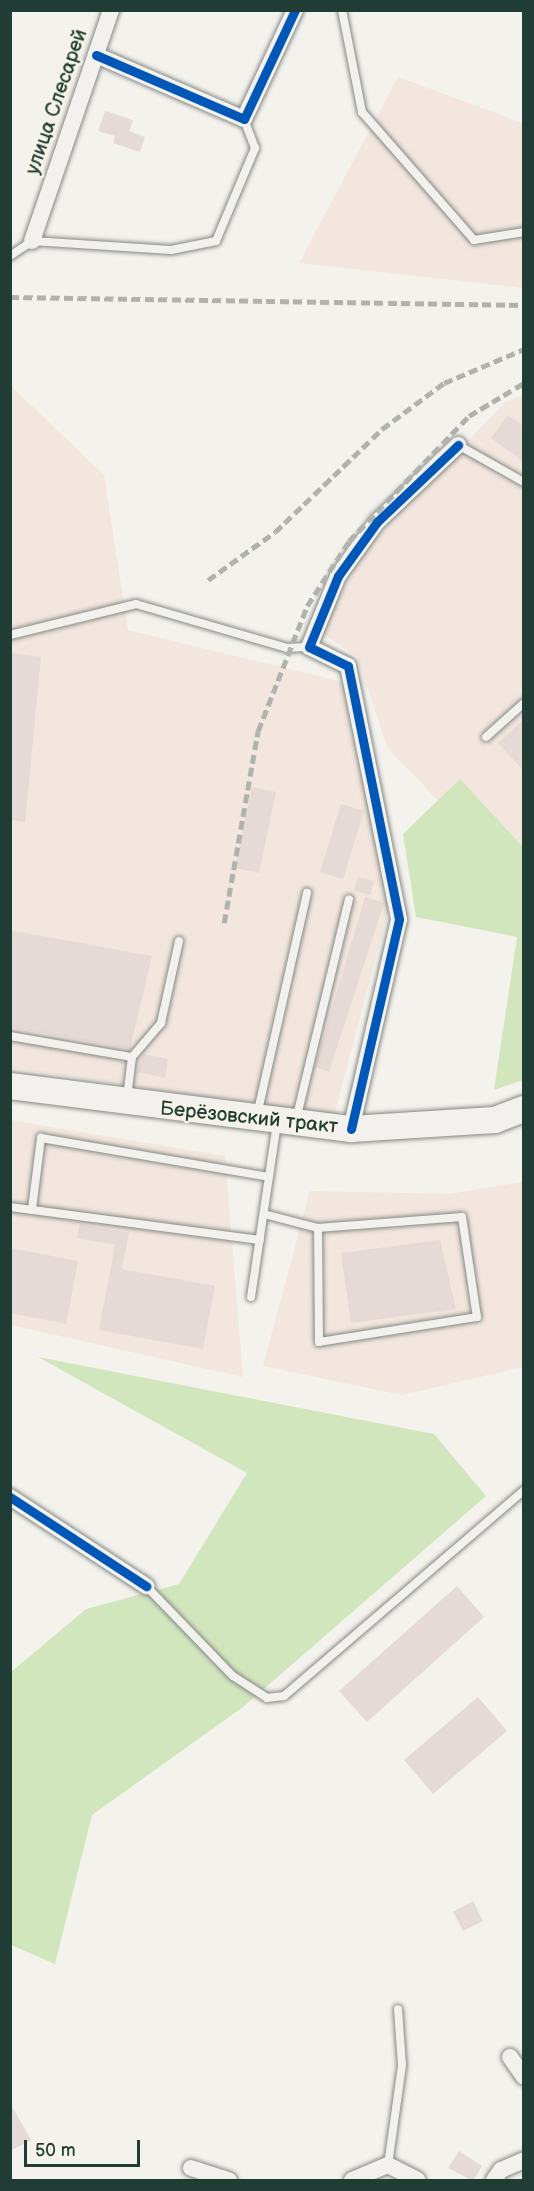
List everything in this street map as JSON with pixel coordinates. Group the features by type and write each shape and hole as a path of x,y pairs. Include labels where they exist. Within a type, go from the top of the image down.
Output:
{"main road":[{"name":"Берёзовский тракт","path":"10,1086 276,1123 351,1129 495,1120 524,1109"}],"street":[{"name":"улица Слесарей","path":"32,241 111,10"},
{"path":"96,55 244,119 295,10"},
{"path":"351,1129 399,919 348,666 309,647 338,576 377,522 458,446"},
{"path":"10,1497 146,1586"},
{"path":"510,2057 524,2077"},
{"path":"494,2181 501,2170 524,2160"},
{"path":"352,2181 388,2165 417,2181"},
{"path":"191,2168 230,2181"}],"lane":[{"path":"342,10 362,112 474,240 524,232"},
{"path":"10,256 32,241 171,250 216,241 255,148 244,119"},
{"path":"458,446 524,482"},
{"path":"10,635 136,604 286,648 309,647"},
{"path":"486,737 524,703"},
{"path":"250,1297 264,1214 307,893"},
{"path":"276,1123 349,899"},
{"path":"126,1103 132,1057 161,1023 179,941"},
{"path":"10,1036 132,1057"},
{"path":"32,1209 41,1138 269,1177"},
{"path":"10,1207 260,1240"},
{"path":"264,1214 318,1228 462,1216 477,1317 319,1342 318,1228"},
{"path":"146,1586 233,1676 267,1698 284,1696 524,1490"},
{"path":"388,2165 402,2065 398,2009"}],"shaded area":[{"path":"398,77 523,123 523,288 299,263"},
{"path":"10,385 104,475 128,630 343,682 389,908 334,1116 11,1068"},
{"path":"523,395 523,890 387,747 357,656 321,633 363,552 505,402"},
{"path":"10,1120 225,1156 243,1377 11,1325"},
{"path":"523,1182 523,1367 402,1395 263,1366 310,1191 449,1194"}],"green space":[{"path":"460,779 523,847 523,1080 494,1090 517,937 416,917 403,834"},
{"path":"38,1357 434,1434 486,1496 243,1707 92,1815 55,1964 11,1945 11,1672 86,1609 179,1584 247,1473"}],"building":[{"path":"105,111 133,120 129,131 145,137 140,152 113,143 115,136 98,131"},
{"path":"508,415 524,426 524,462 491,438"},
{"path":"10,653 41,657 25,822 10,820"},
{"path":"524,719 524,771 498,743"},
{"path":"252,787 276,792 259,873 235,868"},
{"path":"341,804 364,811 343,879 320,872"},
{"path":"358,877 374,881 370,895 354,890"},
{"path":"365,897 384,903 329,1072 315,1067"},
{"path":"10,930 152,956 130,1049 10,1027"},
{"path":"143,1054 168,1059 165,1078 137,1072"},
{"path":"80,1224 129,1233 122,1269 215,1286 203,1349 99,1330 115,1245 77,1238"},
{"path":"440,1240 456,1309 351,1323 341,1253"},
{"path":"10,1248 78,1261 66,1324 10,1313"},
{"path":"457,1586 484,1617 367,1722 339,1691"},
{"path":"478,1697 507,1731 433,1794 404,1760"},
{"path":"473,1901 483,1921 463,1931 453,1912"},
{"path":"10,2103 31,2140 10,2151"},
{"path":"459,2151 482,2166 473,2181 448,2168"}],"railway":[{"path":"10,297 524,305"},
{"path":"208,580 275,532 382,429 444,383 524,349"},
{"path":"224,923 258,731 307,606 349,541 469,416 524,383"}],"cycle path":[{"path":"96,55 244,119 295,10"},
{"path":"351,1129 399,919 348,666 309,647 338,576 377,522 458,445"},
{"path":"10,1497 146,1586"}]}
